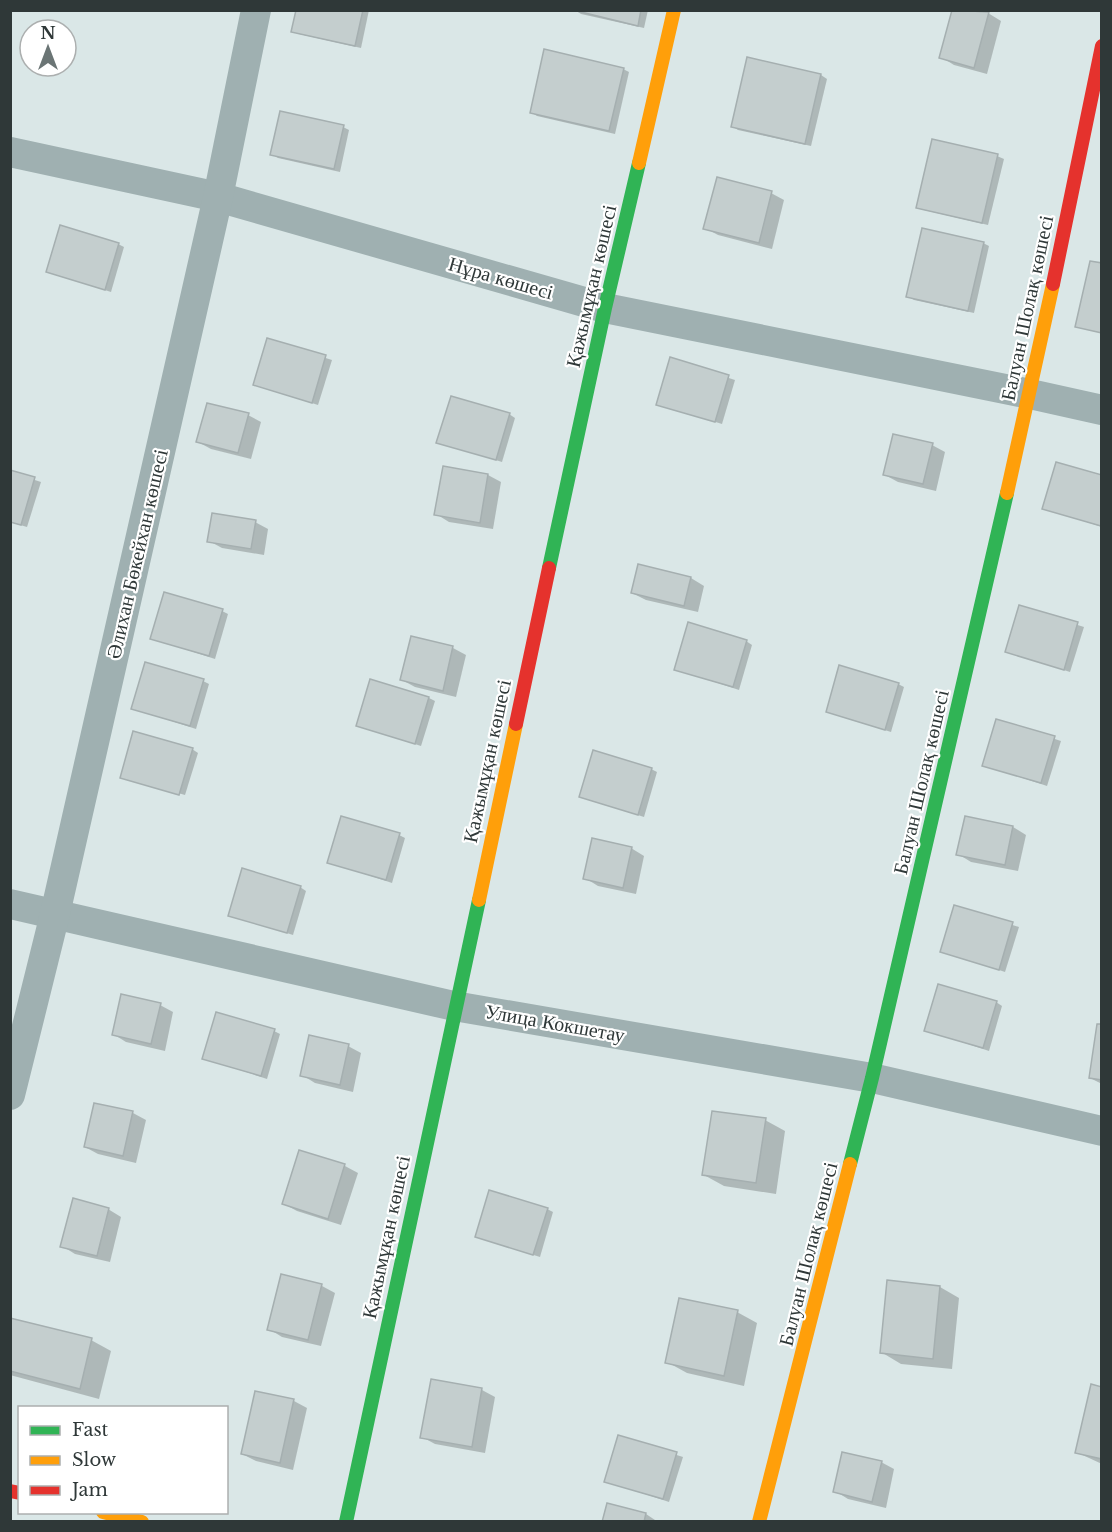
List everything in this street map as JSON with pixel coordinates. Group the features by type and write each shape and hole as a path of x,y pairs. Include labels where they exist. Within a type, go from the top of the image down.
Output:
{"street":[{"name":"Әлихан Бөкейхан көшесі","path":"10,1095 55,914 218,197 256,10"},
{"name":"Қажымұқан көшесі","path":"346,1521 454,1006 605,308 674,10"},
{"name":"Балуан Шолақ көшесі","path":"759,1521 872,1078 1030,394 1101,46"},
{"name":"Нұра көшесі","path":"10,152 218,197 605,308 1101,410"},
{"name":"Улица Кокшетау","path":"10,904 454,1006 872,1078 1101,1131"},
{"path":"112,1514 142,1521"}],"building":[{"path":"296,10 363,10 355,46 291,32"},
{"path":"573,10 641,10 638,26"},
{"path":"952,10 989,12 974,68 939,58"},
{"path":"544,49 624,68 609,131 530,113"},
{"path":"747,57 821,74 805,144 731,127"},
{"path":"280,111 344,125 334,169 270,155"},
{"path":"932,139 998,154 982,223 916,208"},
{"path":"717,177 772,191 759,243 703,229"},
{"path":"60,225 119,243 105,290 46,272"},
{"path":"922,228 984,242 968,311 906,297"},
{"path":"1090,261 1102,263 1102,333 1075,327"},
{"path":"267,338 326,355 312,403 253,385"},
{"path":"670,357 729,375 715,422 656,405"},
{"path":"451,396 510,413 496,460 436,443"},
{"path":"207,403 249,413 238,453 196,442"},
{"path":"893,434 933,443 923,484 883,475"},
{"path":"1056,462 1102,475 1101,526 1042,509"},
{"path":"443,466 488,474 480,523 434,515"},
{"path":"10,470 35,477 21,525 10,522"},
{"path":"212,513 256,520 251,549 207,542"},
{"path":"638,564 691,577 684,606 631,593"},
{"path":"164,592 223,609 209,656 150,639"},
{"path":"1019,605 1078,622 1064,670 1005,652"},
{"path":"688,622 747,640 733,687 674,670"},
{"path":"411,636 453,646 443,691 400,680"},
{"path":"145,662 204,679 190,726 131,709"},
{"path":"839,665 899,683 885,730 826,712"},
{"path":"370,679 429,697 415,744 356,726"},
{"path":"996,719 1055,736 1041,783 982,766"},
{"path":"133,731 193,748 179,795 120,778"},
{"path":"593,750 652,768 638,815 579,797"},
{"path":"341,816 400,833 386,880 327,863"},
{"path":"965,816 1013,826 1005,865 956,855"},
{"path":"592,838 632,847 623,888 583,879"},
{"path":"242,868 301,886 287,933 228,916"},
{"path":"954,905 1013,922 999,970 940,952"},
{"path":"938,984 997,1001 983,1048 924,1031"},
{"path":"121,994 161,1003 151,1044 112,1035"},
{"path":"216,1012 275,1029 261,1076 202,1059"},
{"path":"1097,1024 1102,1024 1102,1080 1089,1078"},
{"path":"309,1035 349,1044 340,1085 300,1076"},
{"path":"94,1103 133,1111 123,1156 84,1147"},
{"path":"712,1111 766,1118 756,1183 702,1175"},
{"path":"299,1150 345,1164 328,1219 282,1204"},
{"path":"489,1190 548,1208 533,1255 475,1237"},
{"path":"73,1198 109,1208 97,1256 60,1247"},
{"path":"281,1274 322,1284 308,1340 267,1330"},
{"path":"887,1280 940,1286 933,1359 880,1353"},
{"path":"679,1298 738,1310 724,1376 665,1363"},
{"path":"10,1318 92,1338 80,1389 10,1371"},
{"path":"431,1379 482,1388 472,1447 420,1438"},
{"path":"1091,1384 1102,1387 1102,1459 1075,1453"},
{"path":"255,1391 294,1399 280,1463 241,1454"},
{"path":"618,1435 677,1452 663,1499 604,1482"},
{"path":"842,1452 882,1461 872,1502 833,1492"},
{"path":"607,1503 646,1513 644,1522 602,1522"}],"traffic: fast":[{"path":"549,568 639,163"},
{"path":"850,1164 872,1078 1007,493"},
{"path":"346,1522 479,900"}],"traffic: slow":[{"path":"639,163 674,10"},
{"path":"1007,493 1053,284"},
{"path":"479,900 516,724"},
{"path":"759,1522 850,1164"},
{"path":"111,1514 142,1522"}],"traffic: jam":[{"path":"1053,284 1102,46"},
{"path":"516,724 549,568"},
{"path":"10,1491 18,1493"}]}
